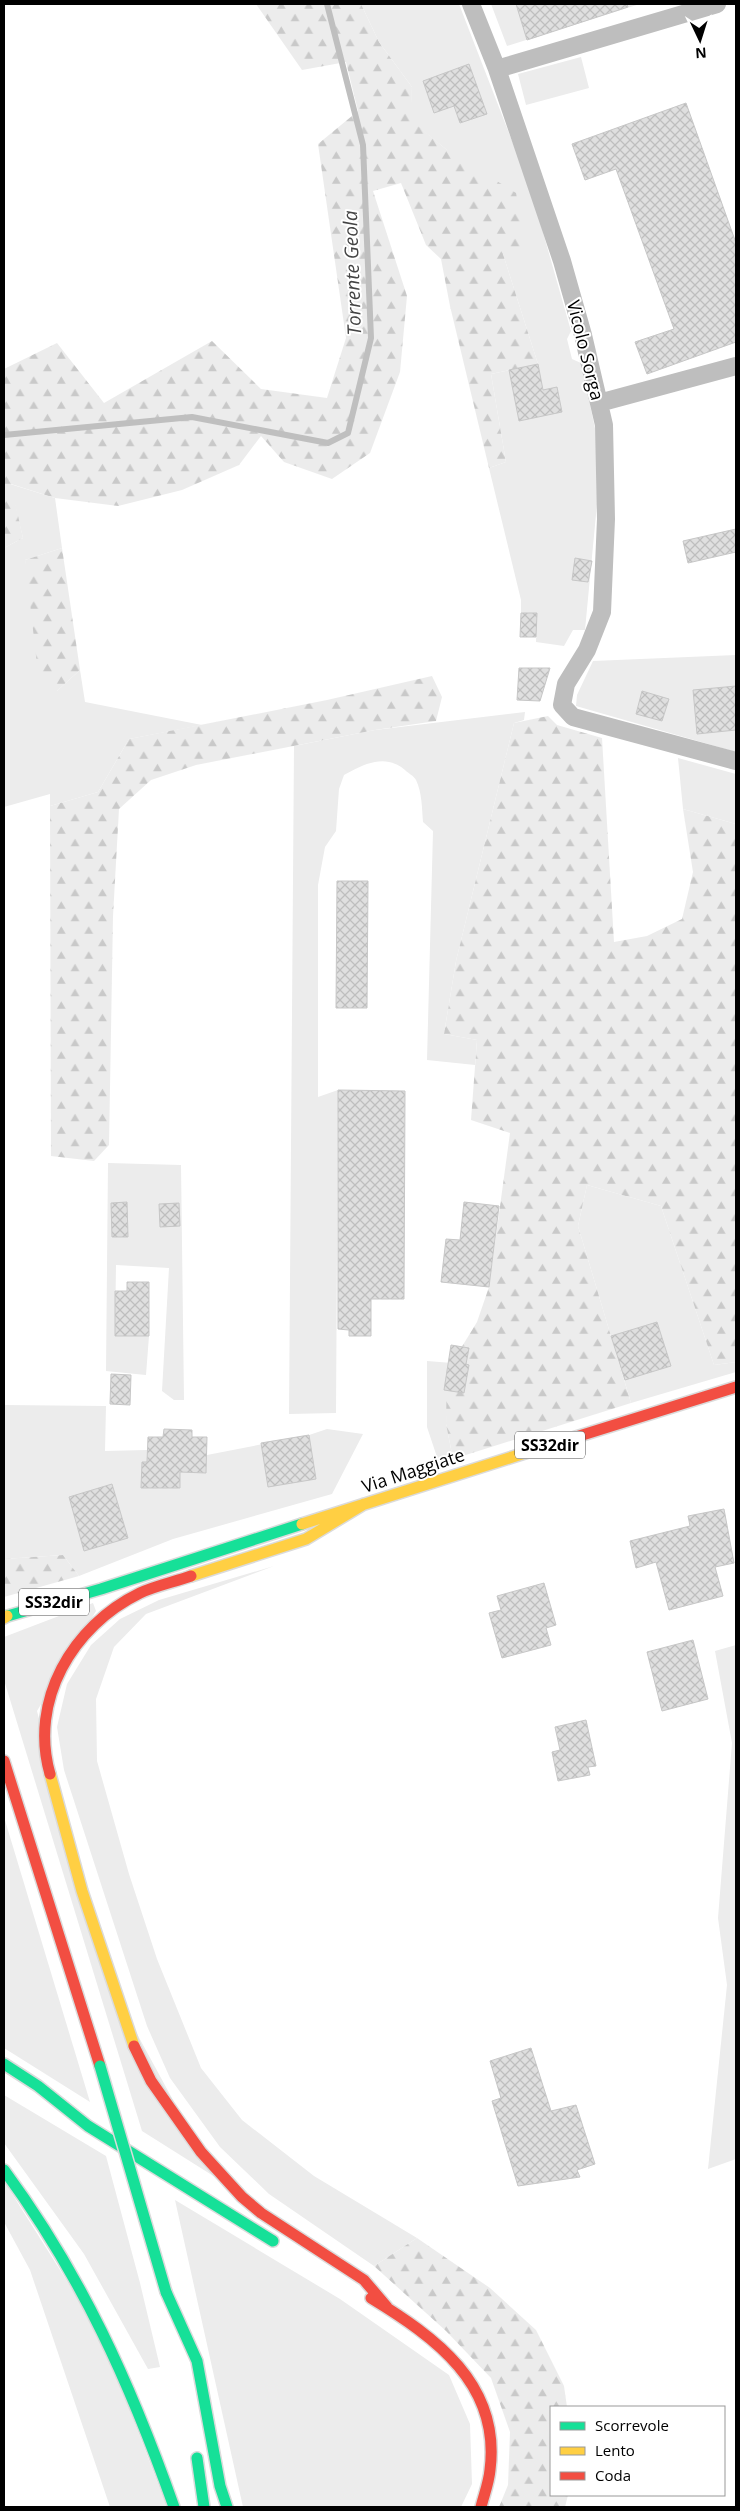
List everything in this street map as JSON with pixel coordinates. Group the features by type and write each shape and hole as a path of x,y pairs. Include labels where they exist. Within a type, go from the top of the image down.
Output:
{"main road":[{"name":"Via Maggiate","path":"5,1617 736,1387"},
{"path":"364,1504 306,1539 140,1593 126,1601 85,1634 61,1670 46,1707 43,1735 45,1758 82,1890 132,2044 151,2081 200,2152 242,2197 261,2213 364,2280 387,2307"},
{"path":"4,1760 100,2066 166,2292 178,2351"},
{"path":"4,2064 38,2086 88,2126 216,2208 285,2247"},
{"path":"46,2107 88,2126"},
{"path":"4,2170 58,2249 95,2312 148,2430 174,2507"},
{"path":"353,2287 430,2335 455,2358 474,2383 485,2410 492,2462 487,2490 481,2507"},
{"path":"166,2292 197,2361 220,2486 227,2507"},
{"path":"195,2446 204,2507"}],"street":[{"name":"Vicolo Sorga","path":"471,4 497,69 562,261 583,335 604,425 606,519 602,612 587,650 566,684 562,705 573,717 736,761"},
{"path":"497,69 717,4"},
{"path":"599,403 736,366"}],"green space":[{"path":"256,4 361,4 379,42 412,87 411,120 447,150 516,193 526,246 503,254 538,364 491,374 506,462 489,468 450,306 441,259 426,245 401,183 373,191 407,296 400,372 370,453 332,479 284,462 261,436 239,465 182,490 118,506 55,498 11,484 23,538 4,548 4,369 57,343 104,403 212,341 261,389 327,398 346,338 318,144 358,111 346,62 302,70"},
{"path":"361,4 459,4 531,190 571,331 567,339 572,359 581,363 596,433 597,504 585,630 573,630 564,646 536,642 537,613 521,613 521,600 489,468 506,462 491,374 538,364 503,254 447,150 410,120 412,87 379,42"},
{"path":"491,4 640,4 507,46"},
{"path":"581,57 589,88 526,105 518,74"},
{"path":"10,484 55,498 62,548 25,560 57,691 80,670 85,702 202,725 129,739 98,792 50,806 50,794 4,807 4,548 23,538"},
{"path":"62,548 80,670 57,691 39,682 25,560"},
{"path":"736,655 736,752 576,706 577,695 593,661"},
{"path":"432,676 442,697 436,721 375,730 196,765 151,780 119,809 113,916 109,1145 94,1161 51,1156 50,806 98,792 129,739 327,700"},
{"path":"525,712 524,720 514,723 456,961 444,1034 477,1040 475,1065 427,1060 433,831 423,822 421,795 416,780 397,765 382,761 367,764 344,775 339,789 336,831 325,847 318,885 318,1097 338,1090 336,1413 289,1414 294,746 375,730"},
{"path":"548,716 557,725 602,738 614,942 647,936 682,919 693,872 683,809 736,824 736,1362 714,1365 661,1206 587,1185 578,1226 631,1403 453,1459 446,1424 447,1371 477,1322 489,1287 510,1133 471,1120 477,1040 444,1034 456,961 514,723"},
{"path":"678,758 736,774 736,824 683,809"},
{"path":"108,1163 181,1165 184,1400 174,1400 162,1391 169,1268 116,1265 115,1335 149,1336 146,1375 106,1371"},
{"path":"587,1185 661,1206 714,1365 736,1362 736,1372 631,1403 578,1226"},
{"path":"427,1361 452,1363 446,1424 453,1459 439,1463 427,1427"},
{"path":"4,1405 106,1406 105,1451 147,1450 147,1462 142,1462 141,1488 180,1488 180,1472 206,1473 207,1455 309,1435 327,1429 363,1434 332,1494 173,1539 79,1576 63,1555 4,1559"},
{"path":"63,1555 79,1576 4,1597 4,1559"},
{"path":"274,1566 146,1614 114,1647 96,1699 97,1761 129,1874 157,1959 201,2068 242,2120 314,2176 417,2238 374,2266 269,2194 220,2147 170,2078 147,2026 64,1770 57,1727 67,1684 91,1645 120,1619 159,1600"},
{"path":"93,1603 96,1611 37,1711 106,1977 215,2177 142,2131 4,1680 4,1637"},
{"path":"736,1645 736,2159 708,2169 727,1985 718,1918 732,1743 715,1651"},
{"path":"4,1817 90,2102 4,2048"},
{"path":"4,2095 106,2156 160,2367 148,2369 84,2254 4,2143"},
{"path":"4,2181 101,2335 167,2507 110,2507 30,2270 4,2222"},
{"path":"175,2200 340,2299 449,2375 470,2424 472,2484 461,2507 243,2507"},
{"path":"417,2238 490,2288 536,2330 564,2386 567,2406 550,2406 550,2496 568,2496 565,2507 499,2507 508,2485 510,2432 491,2378 446,2331 374,2266"}],"building":[{"path":"516,4 627,4 628,7 527,40"},
{"path":"469,64 487,114 460,123 454,106 434,113 423,81"},
{"path":"686,103 736,243 736,342 647,374 635,342 674,329 616,169 585,180 572,144"},
{"path":"538,364 543,390 557,387 562,412 519,421 509,370"},
{"path":"736,529 736,552 688,563 683,541"},
{"path":"575,558 592,561 588,582 572,580"},
{"path":"521,613 537,613 536,637 520,637"},
{"path":"519,668 550,668 540,701 517,700"},
{"path":"736,686 736,730 697,734 693,690"},
{"path":"642,691 669,699 662,721 636,714"},
{"path":"337,881 368,881 367,1008 336,1008"},
{"path":"338,1090 405,1091 404,1299 371,1299 371,1336 349,1336 349,1330 338,1329"},
{"path":"127,1202 128,1237 112,1237 111,1203"},
{"path":"464,1202 499,1206 489,1287 441,1282 446,1239 460,1240"},
{"path":"179,1203 180,1226 160,1227 159,1204"},
{"path":"127,1282 149,1282 149,1336 115,1336 115,1291 127,1291"},
{"path":"657,1322 671,1366 625,1380 611,1336"},
{"path":"451,1345 469,1348 466,1364 469,1365 464,1393 444,1390"},
{"path":"111,1374 131,1375 130,1405 110,1404"},
{"path":"164,1429 192,1430 192,1437 207,1437 206,1473 180,1472 180,1488 141,1488 142,1462 147,1462 148,1437 163,1437"},
{"path":"309,1435 316,1479 268,1487 261,1443"},
{"path":"112,1484 128,1538 84,1551 69,1497"},
{"path":"724,1509 734,1563 715,1567 723,1596 669,1610 656,1562 636,1568 630,1541 690,1526 688,1516"},
{"path":"544,1583 556,1625 546,1628 551,1645 502,1658 489,1613 501,1610 497,1596"},
{"path":"693,1640 708,1699 662,1711 647,1652"},
{"path":"586,1720 596,1766 588,1767 590,1775 558,1781 552,1752 560,1750 555,1727"},
{"path":"531,2048 551,2111 576,2105 595,2164 577,2170 580,2177 518,2186 492,2101 501,2098 490,2061"}],"waterway":[{"name":"Torrente Geola","path":"4,435 192,417 328,443 348,433 371,338 363,145 327,4"}],"traffic: fast":[{"path":"4,1617 101,1589 302,1524"},
{"path":"4,2064 38,2086 88,2126 273,2241"},
{"path":"100,2066 166,2292"},
{"path":"4,2170 57,2250 102,2332 140,2417 174,2507"},
{"path":"166,2292 197,2361 220,2486 227,2507"},
{"path":"197,2458 204,2507"}],"traffic: slow":[{"path":"302,1524 528,1452"},
{"path":"191,1576 306,1539 364,1504"},
{"path":"50,1774 82,1891 134,2046"}],"traffic: jam":[{"path":"528,1452 736,1387"},
{"path":"50,1774 45,1747 46,1720 51,1693 62,1668 76,1646 94,1625 116,1607 140,1593 191,1576"},
{"path":"4,1761 100,2066"},
{"path":"134,2046 151,2081 201,2152 242,2197 261,2213 364,2280 387,2307"},
{"path":"371,2298 418,2329 440,2347 459,2366 474,2388 485,2412 491,2440 488,2484 481,2507"}]}
